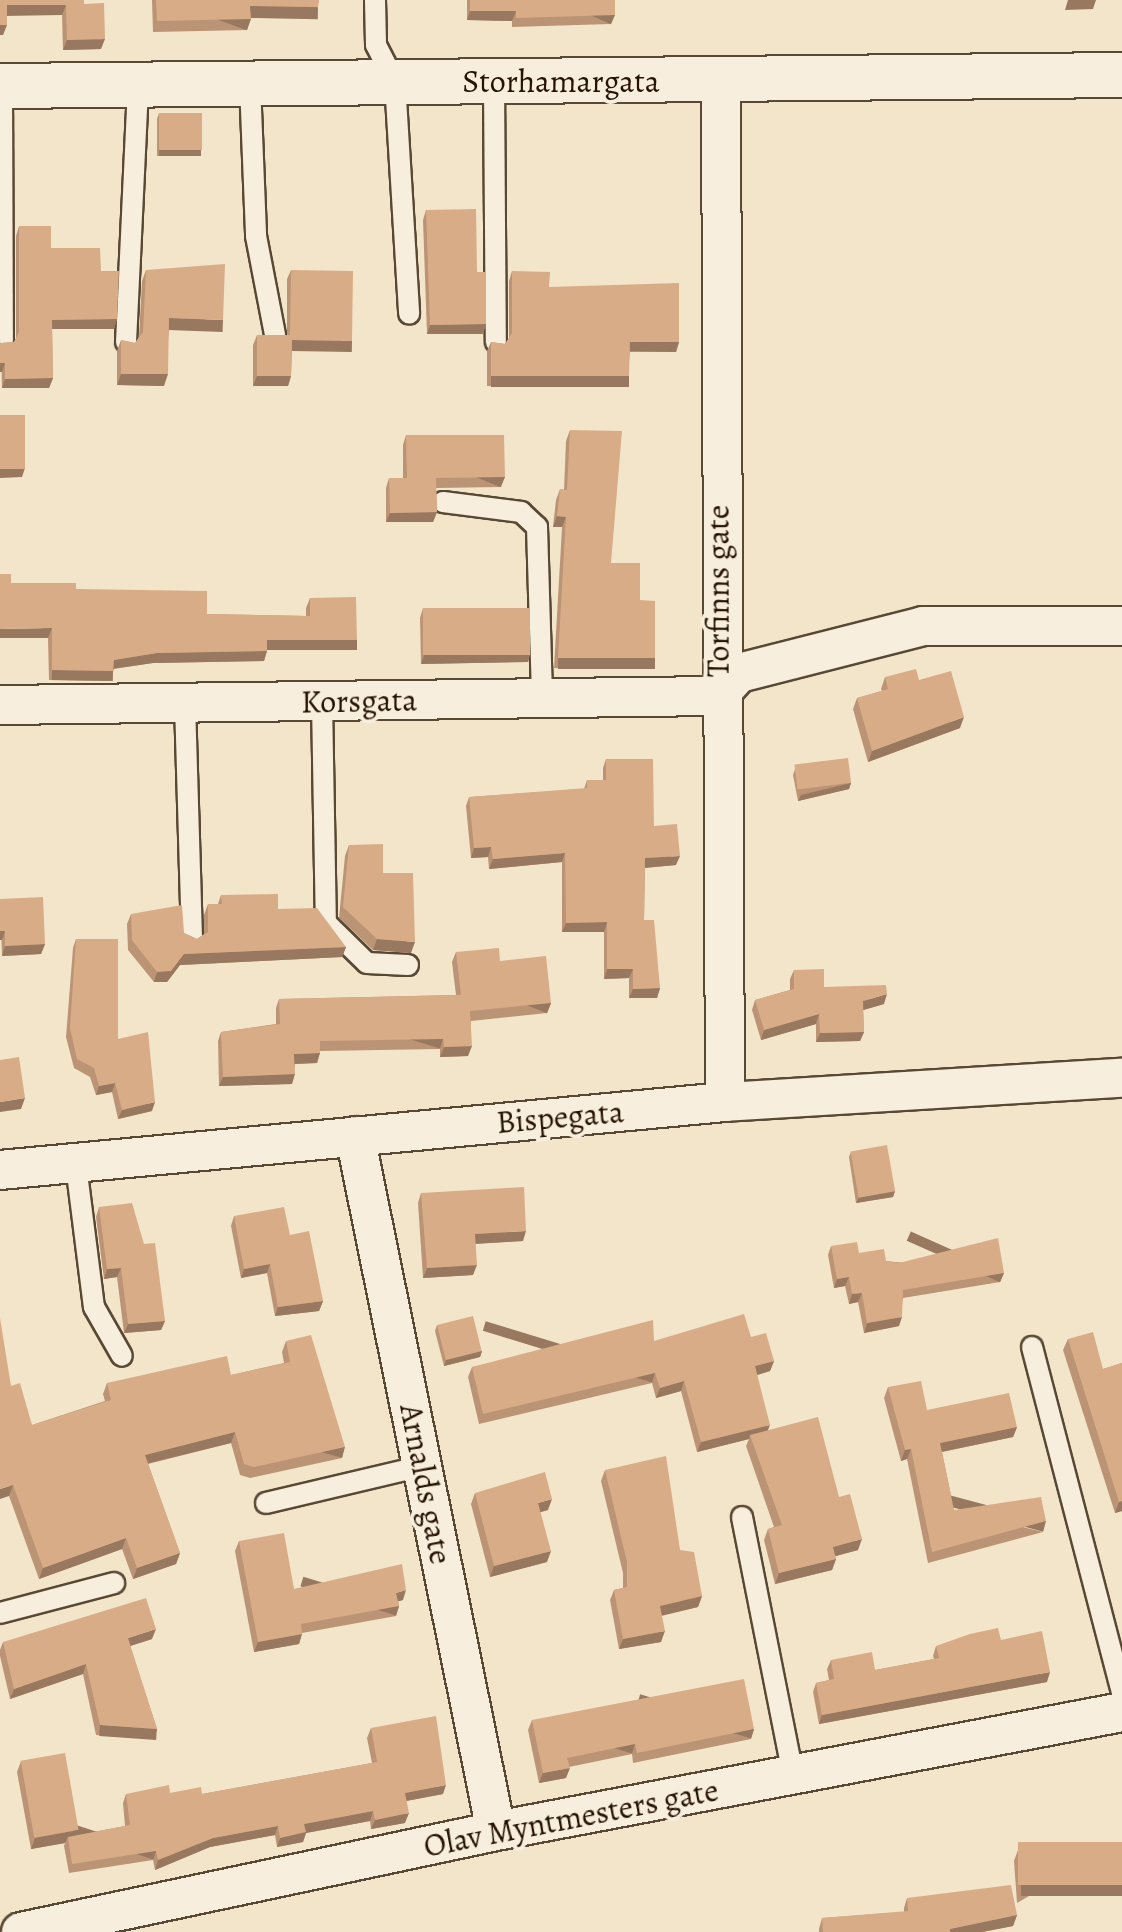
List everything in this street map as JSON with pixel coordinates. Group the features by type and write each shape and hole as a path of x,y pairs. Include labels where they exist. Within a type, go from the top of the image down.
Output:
{"main road":[{"name":"Storhamargata","path":"1,86 1122,75"}],"street":[{"name":"Torfinns gate","path":"721,80 718,696 725,1102"},
{"path":"718,696 739,673 923,626 1122,626"},
{"name":"Korsgata","path":"0,705 718,696"},
{"name":"Bispegata","path":"0,1170 725,1102 1122,1078"},
{"name":"Arnalds gate","path":"355,1136 496,1831"},
{"name":"Olav Myntmesters gate","path":"21,1932 496,1831 1122,1712"},
{"path":"0,1910 4,1932"}],"lane":[{"path":"375,0 376,45 395,82 409,314"},
{"path":"494,82 496,342"},
{"path":"250,84 256,236 275,335"},
{"path":"126,342 138,85"},
{"path":"1,86 3,341"},
{"path":"443,502 521,512 537,527 542,698"},
{"path":"322,701 326,923 367,963 408,965"},
{"path":"185,703 192,937"},
{"path":"76,1165 94,1307 122,1356"},
{"path":"1032,1347 1122,1693"},
{"path":"266,1503 422,1466"},
{"path":"742,1517 793,1775"},
{"path":"0,1613 114,1583"}],"building":[{"path":"0,0 84,0 84,4 104,3 105,39 67,40 66,5 7,5 7,25 0,25"},
{"path":"156,0 319,0 318,7 250,6 251,19 157,21"},
{"path":"470,0 615,0 615,15 516,18 516,11 470,11"},
{"path":"159,113 202,113 202,150 159,150"},
{"path":"476,209 477,272 486,272 486,324 430,325 426,210"},
{"path":"19,226 51,226 51,248 100,248 101,271 119,271 117,319 52,320 53,378 5,379 5,363 0,363 0,342 14,342 19,332"},
{"path":"225,264 223,320 169,318 168,374 121,374 121,340 135,343 143,332 146,270"},
{"path":"291,270 353,271 352,341 292,340 291,376 257,376 257,335 290,335"},
{"path":"512,271 550,272 549,287 679,283 679,342 630,342 629,376 491,376 491,342 505,344 512,333"},
{"path":"0,415 25,415 25,469 0,469"},
{"path":"570,430 622,431 611,563 640,563 640,600 655,601 655,658 558,658 566,517 557,516 560,489 567,490"},
{"path":"406,435 504,435 505,477 436,478 437,512 390,513 389,478 407,478"},
{"path":"0,574 11,574 11,583 76,583 76,589 207,591 207,614 310,616 310,598 356,597 357,640 267,640 267,651 157,653 114,660 113,671 52,670 52,628 0,629"},
{"path":"423,608 530,608 530,655 423,655"},
{"path":"916,669 919,680 951,671 964,717 872,751 857,698 888,689 885,677"},
{"path":"848,758 851,783 797,789 794,765"},
{"path":"606,759 653,759 654,826 677,824 680,856 645,858 644,920 654,920 660,988 633,989 633,969 607,969 607,922 566,923 565,853 493,859 491,847 474,848 469,797 587,788 587,780 606,780"},
{"path":"383,844 383,873 413,873 415,942 377,939 343,907 349,845"},
{"path":"278,894 278,909 317,908 346,947 184,954 171,971 157,972 132,940 131,914 182,905 184,933 197,939 208,932 208,904 222,904 221,895"},
{"path":"43,897 45,944 5,946 5,931 0,931 0,899"},
{"path":"76,939 118,939 118,1039 148,1032 155,1102 122,1110 115,1083 99,1086 94,1068 77,1059 70,1028"},
{"path":"499,948 500,961 546,956 551,1003 470,1011 472,1046 444,1047 443,1039 320,1041 320,1053 294,1054 295,1074 223,1077 221,1032 280,1024 279,999 461,995 456,952"},
{"path":"824,969 824,987 886,985 887,994 863,1001 864,1032 820,1033 819,1014 764,1030 755,1000 794,989 794,970"},
{"path":"19,1057 25,1098 0,1102 0,1060"},
{"path":"887,1145 895,1191 859,1198 851,1151"},
{"path":"524,1187 526,1231 475,1234 477,1265 427,1268 421,1193"},
{"path":"132,1203 144,1244 155,1243 165,1321 128,1324 121,1268 107,1269 99,1207"},
{"path":"284,1207 290,1235 309,1231 323,1301 278,1307 270,1264 244,1269 234,1216"},
{"path":"998,1238 1004,1273 903,1290 902,1317 867,1323 862,1293 852,1294 849,1277 837,1279 831,1246 857,1242 859,1253 884,1249 886,1261 899,1263"},
{"path":"744,1314 751,1337 766,1333 774,1361 755,1366 770,1425 701,1442 684,1381 660,1388 655,1373 483,1414 472,1367 653,1320 654,1341"},
{"path":"473,1316 482,1351 446,1360 437,1325"},
{"path":"0,1318 11,1386 20,1383 32,1425 111,1400 107,1383 227,1356 231,1375 290,1362 286,1341 311,1335 345,1447 254,1467 244,1464 235,1432 145,1455 180,1553 137,1568 126,1538 43,1568 13,1485 0,1489"},
{"path":"1093,1332 1103,1369 1122,1363 1122,1501 1119,1502 1068,1339"},
{"path":"921,1381 927,1410 1009,1393 1017,1427 940,1443 954,1510 1041,1497 1046,1521 932,1552 911,1449 905,1450 888,1387"},
{"path":"818,1417 839,1497 850,1494 862,1539 833,1547 836,1559 779,1573 768,1529 782,1525 750,1435"},
{"path":"666,1456 680,1550 694,1552 702,1596 660,1606 665,1631 623,1639 614,1590 627,1587 627,1562 605,1470"},
{"path":"545,1472 552,1499 538,1503 551,1551 494,1566 475,1493"},
{"path":"284,1533 294,1589 402,1564 406,1590 396,1593 399,1606 301,1624 302,1634 258,1642 239,1541"},
{"path":"146,1598 156,1629 128,1638 157,1729 100,1725 86,1664 14,1689 3,1642"},
{"path":"998,1628 1001,1640 1042,1631 1050,1672 822,1715 816,1683 834,1679 831,1660 872,1652 875,1670 939,1658 936,1646"},
{"path":"744,1679 754,1729 637,1753 635,1744 567,1758 570,1768 543,1773 532,1720"},
{"path":"436,1716 446,1785 405,1793 409,1813 375,1820 373,1811 304,1824 306,1832 280,1838 278,1826 213,1838 158,1860 156,1851 72,1864 68,1837 130,1825 126,1794 169,1785 170,1793 201,1787 202,1794 377,1762 371,1728"},
{"path":"65,1753 79,1830 34,1838 21,1761"},
{"path":"1018,1842 1122,1842 1122,1885 1018,1885"},
{"path":"1011,1885 1017,1915 950,1929 950,1932 823,1932 822,1918 908,1911 907,1898"}]}
